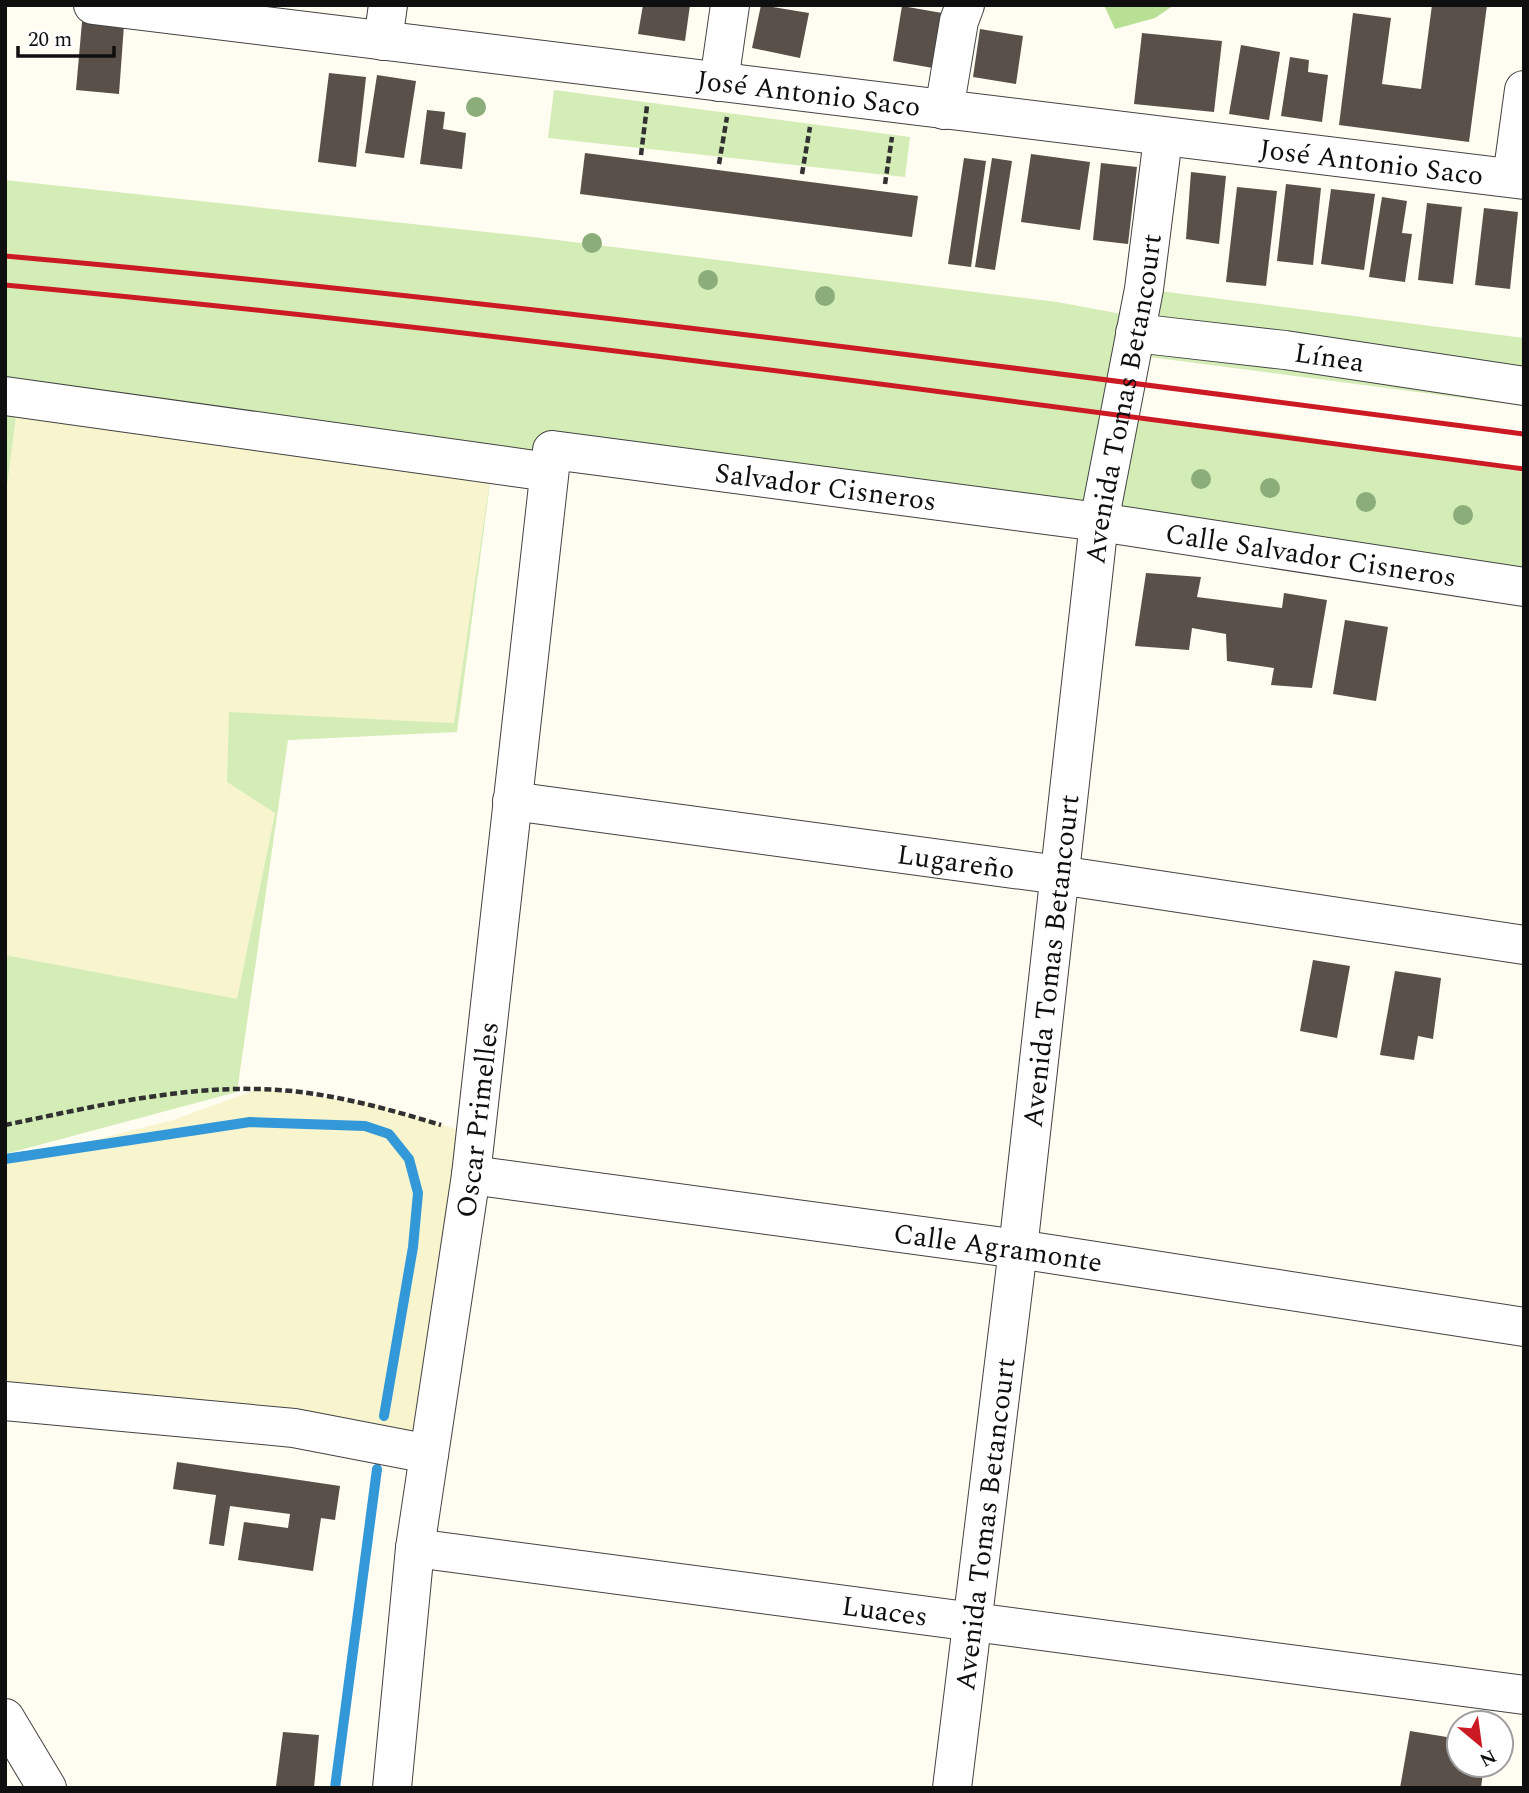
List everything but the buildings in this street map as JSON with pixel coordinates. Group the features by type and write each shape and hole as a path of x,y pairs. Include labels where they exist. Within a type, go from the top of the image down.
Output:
{"street":[{"name":"José Antonio Saco","path":"93,5 386,23 650,74 1518,179"},
{"path":"726,83 730,5"},
{"path":"944,110 959,21 965,5"},
{"path":"1518,179 1524,90"},
{"name":"Avenida Tomas Betancourt","path":"952,1788 1018,1249 1099,522 1136,333 1163,138"},
{"name":"Línea","path":"1136,333 1285,350 1524,386"},
{"name":"Salvador Cisneros","path":"5,396 550,461 1099,522"},
{"name":"Oscar Primelles","path":"393,1788 415,1548 471,1175 550,461"},
{"name":"Calle Salvador Cisneros","path":"1099,522 1524,587"},
{"name":"Lugareño","path":"512,801 1059,875 1524,945"},
{"name":"Calle Agramonte","path":"471,1175 1018,1249 1524,1327"},
{"path":"5,1401 294,1428 429,1454"},
{"name":"Luaces","path":"415,1548 971,1619 1524,1695"},
{"path":"5,1718 47,1788"}],"path":[{"path":"641,155 650,74"},
{"path":"719,164 726,83"},
{"path":"802,174 816,95"},
{"path":"885,184 897,105"},
{"path":"5,1125 138,1097 259,1089 374,1104 475,1135"}],"shaded area":[{"path":"18,401 494,453 454,723 229,713 227,782 275,812 237,1000 5,955 5,502"},
{"path":"259,1089 374,1104 475,1135 429,1454 5,1401 5,1163 173,1120"}],"green space":[{"path":"1104,5 1174,5 1155,18 1115,29"},
{"path":"554,90 910,137 905,177 548,138"},
{"path":"5,180 533,237 1057,302 1138,317 1144,289 1524,338 1524,406 1134,355 1119,415 1282,433 1524,472 1524,587 494,453 18,401 5,502"},
{"path":"494,453 457,732 288,740 237,1092 5,1154 5,955 237,999 275,813 227,782 229,712 454,723"}],"waterway":[{"path":"5,1159 250,1122 365,1126 389,1134 409,1159 418,1193 413,1247 384,1416"},
{"path":"335,1788 377,1469"}],"railway":[{"path":"5,256 575,315 1524,434"},
{"path":"5,285 576,346 1524,469"}]}
